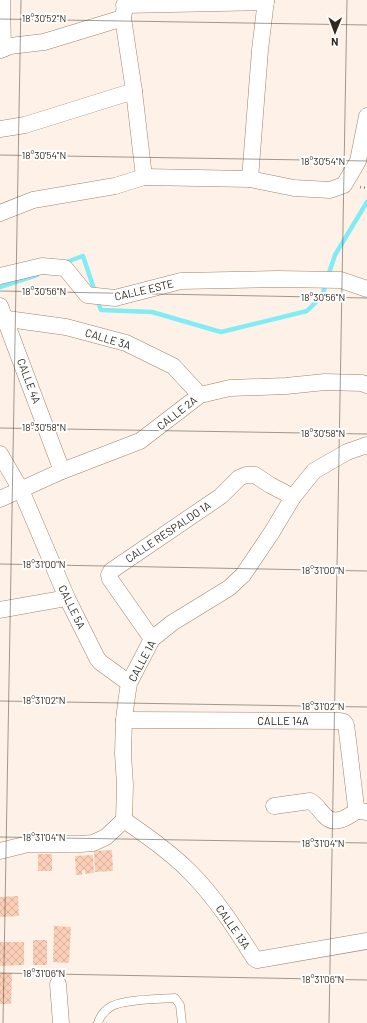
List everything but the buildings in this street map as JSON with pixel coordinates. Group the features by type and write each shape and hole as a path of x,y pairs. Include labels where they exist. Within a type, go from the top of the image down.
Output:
{"street":[{"path":"2,0 2,50 10,46 44,42 124,8 266,1 260,50 250,179"},
{"path":"124,8 144,177"},
{"path":"0,129 25,125 134,92"},
{"path":"0,213 33,200 115,186 144,177 250,179 294,188 330,190 344,185 358,161 367,116"},
{"name":"CALLE ESTE","path":"0,276 42,266 65,268 88,295 115,298 181,281 278,279 341,280 367,289"},
{"name":"CALLE 3A","path":"2,314 126,343 173,366 200,395"},
{"name":"CALLE 4A","path":"2,314 62,471"},
{"name":"CALLE 2A","path":"0,499 62,471 140,441 200,395 230,388 286,386 325,382 362,383 367,385"},
{"name":"CALLE 1A","path":"124,820 124,720 129,683 152,639 172,623 229,588 243,575 264,545 293,497 314,470 347,452 367,445"},
{"name":"CALLE 5A","path":"0,454 21,490 67,598 100,662 129,683"},
{"name":"CALLE RESPALDO 1A","path":"152,639 110,579 110,571 221,496 239,478 246,475 255,475 293,497"},
{"path":"0,610 67,598"},
{"name":"CALLE 14A","path":"124,720 344,722 348,740 356,807 362,811"},
{"path":"274,806 310,801 325,817 328,819 338,820 362,811"},
{"path":"0,851 28,844 93,843 106,837 124,820"},
{"name":"CALLE 13A","path":"124,820 156,842 190,872 222,909 254,958 261,960 367,941"},
{"path":"58,984 61,1023"}],"lane":[{"path":"98,1023 102,1013 112,1006 136,1001 176,998 180,1005 182,1023"}],"waterway":[{"path":"328,276 335,255 367,202"},
{"path":"64,263 83,256 95,292"},
{"path":"0,287 37,275"},
{"path":"97,299 101,310 152,312 221,332 307,311 322,296 326,283"}]}
